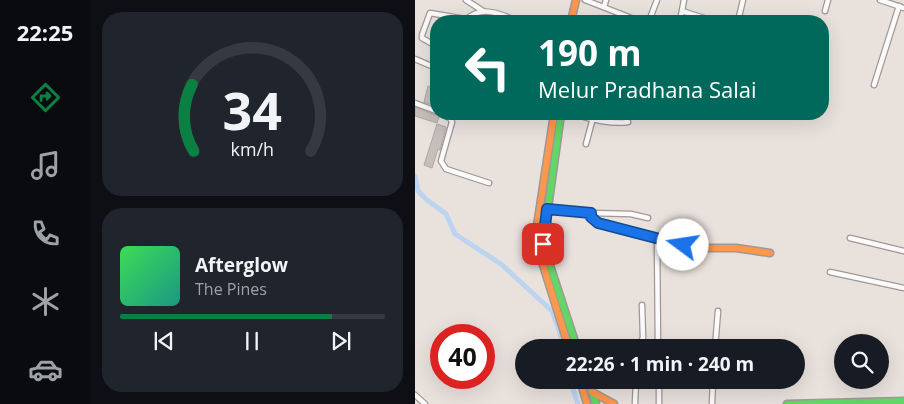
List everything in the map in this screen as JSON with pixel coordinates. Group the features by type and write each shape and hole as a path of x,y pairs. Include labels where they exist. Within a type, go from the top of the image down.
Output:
{"main road":[{"path":"572,15 576,0"},
{"path":"577,15 580,0"},
{"path":"553,120 537,226 538,249 566,339"},
{"path":"560,120 543,244 574,339"},
{"path":"547,209 591,213 591,217 598,223 701,248 736,248 770,253"},
{"path":"583,389 587,404"},
{"path":"591,389 596,404"},
{"path":"592,392 614,404"},
{"path":"787,404 904,401"}],"street":[{"path":"466,0 483,11 501,15"},
{"path":"585,0 624,15"},
{"path":"605,7 606,0"},
{"path":"652,15 657,0"},
{"path":"681,15 684,0"},
{"path":"739,15 743,0"},
{"path":"825,11 828,0"},
{"path":"874,85 901,7 880,0"},
{"path":"473,15 483,11"},
{"path":"682,11 694,15"},
{"path":"430,42 423,38 422,35 430,13 439,15"},
{"path":"415,59 430,65"},
{"path":"415,103 430,109"},
{"path":"451,120 441,161 443,166 489,183"},
{"path":"586,144 593,120"},
{"path":"608,120 619,123 628,122"},
{"path":"591,213 631,214 648,218"},
{"path":"657,238 658,339"},
{"path":"850,238 904,251"},
{"path":"830,272 904,288"},
{"path":"642,305 642,339"},
{"path":"716,339 718,311"},
{"path":"635,404 636,389"},
{"path":"659,389 659,404"},
{"path":"712,404 713,389"},
{"path":"415,396 425,404"}],"building":[{"path":"428,86 430,86 430,104 424,102"},
{"path":"415,107 430,113 430,120 438,120 437,123 415,116"},
{"path":"437,124 446,127 440,150 438,149 432,168 424,165"}],"waterway":[{"path":"415,176 418,191 446,214 455,234 501,264 552,311 561,339"},
{"path":"573,389 578,404"}],"traffic: fast":[{"path":"560,120 543,244 574,339"},
{"path":"591,389 596,404"},
{"path":"787,404 904,401"}],"traffic: slow":[{"path":"572,15 576,0"},
{"path":"553,120 537,226 538,249 566,339"},
{"path":"547,209 591,213 591,217 598,223 683,245 701,248 736,248 770,253"},
{"path":"583,389 587,404"},
{"path":"592,392 614,404"}],"route":[{"path":"543,244 547,209 591,213 591,217 598,223 683,245"}]}
